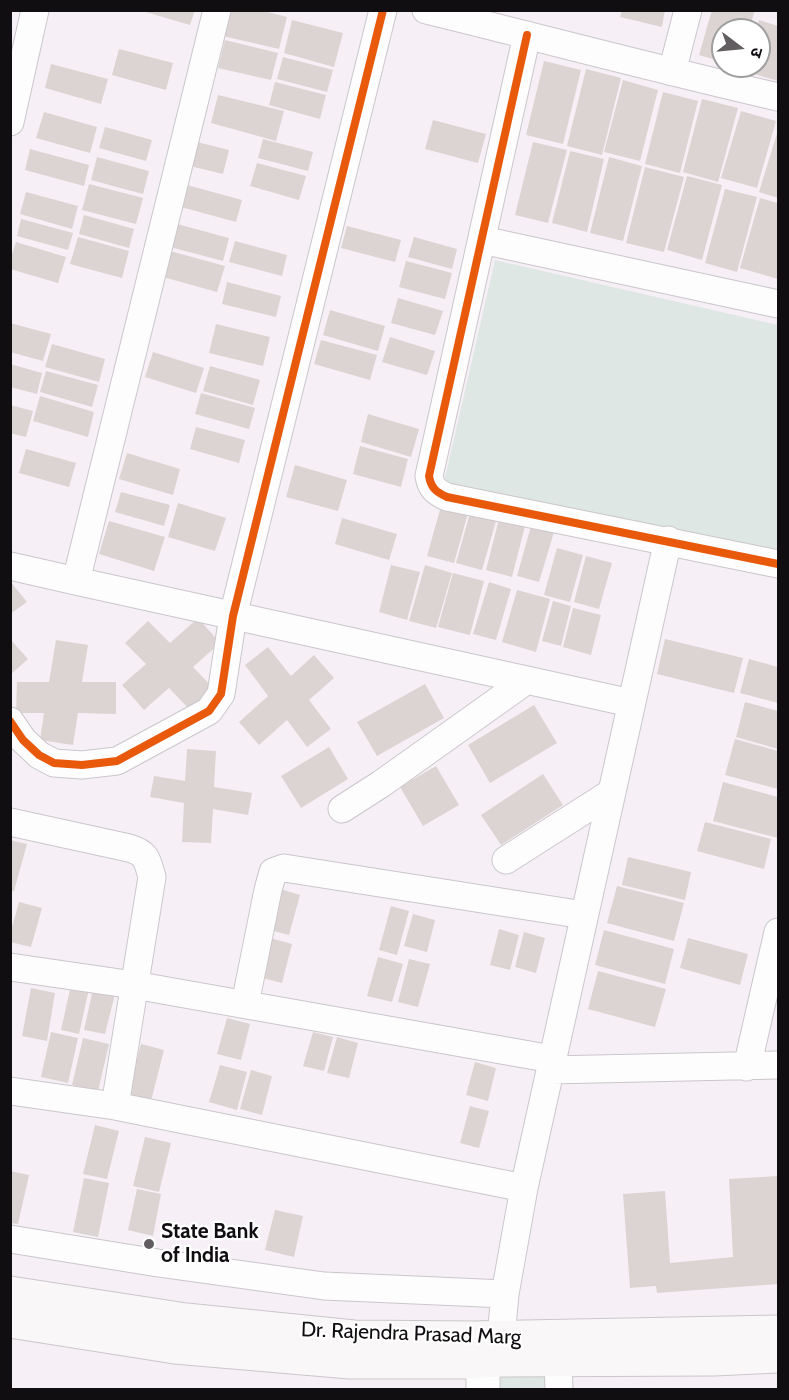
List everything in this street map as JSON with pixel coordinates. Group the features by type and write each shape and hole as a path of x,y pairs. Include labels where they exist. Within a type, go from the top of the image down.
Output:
{"main road":[{"name":"Dr. Rajendra Prasad Marg","path":"10,1293 186,1320 354,1337 482,1359 558,1375 714,1359 778,1356"},
{"name":"Dr. Rajendra Prasad Marg","path":"10,1321 187,1348 350,1362 482,1359 778,1332"}],"street":[{"path":"10,122 35,10"},
{"path":"76,581 217,10"},
{"path":"10,721 23,740 39,755 54,763 82,765 117,761 209,711 221,693 233,616 383,10"},
{"path":"426,10 778,97"},
{"path":"672,72 688,10"},
{"path":"527,35 429,476 431,486 437,493 447,497 778,564"},
{"path":"483,240 778,304"},
{"path":"482,1359 505,1294 524,1188 668,540"},
{"path":"10,566 631,702"},
{"path":"342,809 381,784 527,680"},
{"path":"506,860 611,793"},
{"path":"10,822 140,851 148,861 152,877 115,1106"},
{"path":"245,1004 273,872 284,868 584,915"},
{"path":"747,1067 778,932"},
{"path":"10,967 245,1004 551,1065 747,1067 778,1065"},
{"path":"10,1091 115,1106 524,1188"},
{"path":"10,1239 324,1286 505,1294"}],"shaded area":[{"path":"495,260 778,325 778,560 444,482"},
{"path":"471,1374 554,1375 555,1389 472,1389"}],"building":[{"path":"139,10 195,10 190,25"},
{"path":"229,10 260,10 287,17 279,49 223,36"},
{"path":"622,10 665,10 662,27 620,17"},
{"path":"712,10 755,10 753,18 711,18 711,58 699,55"},
{"path":"292,20 343,33 334,67 284,53"},
{"path":"771,24 778,26 778,81 768,78 771,78"},
{"path":"225,40 278,53 271,80 218,68"},
{"path":"119,49 173,63 166,90 112,75"},
{"path":"283,57 333,70 327,92 277,79"},
{"path":"544,61 581,70 563,144 526,135"},
{"path":"51,64 108,79 101,104 45,88"},
{"path":"586,69 621,78 602,155 567,146"},
{"path":"623,80 658,90 640,161 604,152"},
{"path":"275,82 326,95 320,119 269,105"},
{"path":"663,92 698,101 680,173 645,164"},
{"path":"218,95 284,111 276,141 211,123"},
{"path":"702,99 738,108 718,182 683,172"},
{"path":"741,111 776,121 757,188 721,178"},
{"path":"44,112 97,127 90,153 36,138"},
{"path":"433,120 486,134 478,163 425,149"},
{"path":"105,127 152,140 146,161 99,148"},
{"path":"778,130 778,198 759,192"},
{"path":"263,139 313,152 308,171 258,158"},
{"path":"197,142 229,150 223,174 190,166"},
{"path":"533,142 567,150 548,223 515,215"},
{"path":"30,149 89,165 84,186 25,170"},
{"path":"570,151 604,159 587,232 552,223"},
{"path":"97,157 149,171 143,194 91,180"},
{"path":"609,157 642,166 623,241 590,233"},
{"path":"257,163 306,176 299,200 250,186"},
{"path":"645,167 684,177 664,252 626,243"},
{"path":"687,176 722,185 702,260 667,250"},
{"path":"89,184 143,198 136,224 82,210"},
{"path":"187,185 242,200 236,222 181,207"},
{"path":"725,189 757,197 737,272 705,263"},
{"path":"26,192 78,206 72,229 20,214"},
{"path":"760,198 778,203 778,279 740,268"},
{"path":"84,215 134,229 129,248 79,234"},
{"path":"21,219 73,233 68,250 17,236"},
{"path":"177,224 229,238 223,261 170,247"},
{"path":"347,226 401,240 395,262 341,248"},
{"path":"78,237 129,251 122,278 70,264"},
{"path":"414,237 457,249 452,269 408,257"},
{"path":"235,241 287,255 282,276 229,262"},
{"path":"16,242 66,257 58,283 10,269 10,260"},
{"path":"170,251 225,266 217,292 163,277"},
{"path":"406,261 452,273 445,299 399,287"},
{"path":"227,282 281,296 276,317 222,304"},
{"path":"398,298 443,311 435,335 391,323"},
{"path":"330,310 385,326 378,351 323,335"},
{"path":"10,323 51,334 43,361 10,352"},
{"path":"216,324 270,337 263,366 209,353"},
{"path":"390,337 435,351 427,375 382,362"},
{"path":"321,340 377,355 370,380 314,364"},
{"path":"52,344 105,359 99,382 45,367"},
{"path":"153,352 204,368 196,393 145,377"},
{"path":"10,364 42,373 37,394 10,387"},
{"path":"210,366 260,380 253,405 203,391"},
{"path":"46,371 98,385 92,407 40,392"},
{"path":"201,393 255,408 249,429 195,414"},
{"path":"40,396 94,412 88,437 33,421"},
{"path":"10,405 33,411 26,437 10,433"},
{"path":"368,414 419,429 411,457 361,442"},
{"path":"196,427 245,440 239,463 190,449"},
{"path":"360,446 408,459 401,487 353,474"},
{"path":"26,449 76,463 69,487 19,473"},
{"path":"127,453 180,469 173,495 119,479"},
{"path":"295,465 347,480 338,511 286,497"},
{"path":"121,492 170,505 164,526 115,512"},
{"path":"178,503 226,518 215,551 168,537"},
{"path":"441,506 468,513 454,563 427,556"},
{"path":"470,513 496,521 482,570 456,563"},
{"path":"342,518 397,534 389,560 335,544"},
{"path":"499,519 525,526 512,577 486,570"},
{"path":"109,521 165,537 154,571 99,554"},
{"path":"531,526 554,532 539,582 517,576"},
{"path":"557,548 583,555 570,602 544,595"},
{"path":"586,556 612,563 599,609 574,602"},
{"path":"391,565 420,572 407,620 379,612"},
{"path":"425,565 452,573 436,628 409,621"},
{"path":"453,573 484,581 470,635 438,627"},
{"path":"10,581 27,602 10,614"},
{"path":"489,582 511,589 496,640 473,634"},
{"path":"517,590 550,599 536,652 502,642"},
{"path":"553,601 571,606 561,646 542,641"},
{"path":"573,608 601,615 591,655 563,647"},
{"path":"198,618 220,643 193,667 217,692 194,714 169,688 144,710 122,685 146,664 125,643 148,621 170,643"},
{"path":"10,639 28,659 10,675"},
{"path":"665,639 743,658 734,693 657,674"},
{"path":"56,640 88,645 82,682 116,682 116,714 78,713 73,745 40,740 44,713 16,713 17,682 49,682"},
{"path":"268,647 291,676 314,655 334,678 309,700 331,729 307,747 287,720 259,745 239,722 268,696 245,665"},
{"path":"749,659 778,667 778,703 740,693"},
{"path":"425,684 444,718 377,756 357,722"},
{"path":"745,702 778,711 778,749 736,737"},
{"path":"534,705 557,743 490,783 468,745"},
{"path":"735,739 778,751 778,789 725,775"},
{"path":"329,747 348,779 301,808 281,776"},
{"path":"187,749 216,751 214,787 252,793 248,815 213,809 211,843 182,842 184,803 150,797 154,776 185,781"},
{"path":"436,766 459,805 423,826 400,787"},
{"path":"543,774 563,805 501,845 481,815"},
{"path":"723,782 778,797 778,838 713,821"},
{"path":"705,822 771,839 764,869 697,851"},
{"path":"10,840 27,844 14,891 10,890"},
{"path":"628,857 691,872 685,900 622,885"},
{"path":"617,886 684,903 674,941 607,923"},
{"path":"277,888 300,895 289,935 266,929"},
{"path":"19,902 42,908 31,947 10,942"},
{"path":"391,906 409,911 397,955 379,950"},
{"path":"413,914 435,920 427,952 404,946"},
{"path":"499,929 519,935 510,970 490,965"},
{"path":"604,930 674,949 665,984 595,965"},
{"path":"524,932 545,938 536,973 515,967"},
{"path":"270,938 292,944 282,983 259,977"},
{"path":"688,938 748,954 740,985 680,968"},
{"path":"378,957 403,964 392,1002 367,996"},
{"path":"409,959 430,964 418,1007 398,1002"},
{"path":"598,971 666,989 655,1027 588,1009"},
{"path":"71,985 89,989 79,1034 61,1030"},
{"path":"31,988 55,993 47,1041 22,1036"},
{"path":"93,989 115,994 105,1034 84,1030"},
{"path":"227,1018 250,1024 241,1060 217,1054"},
{"path":"51,1032 78,1038 68,1083 41,1077"},
{"path":"313,1032 333,1037 324,1071 303,1066"},
{"path":"337,1037 358,1043 349,1078 327,1073"},
{"path":"83,1038 109,1044 98,1091 72,1085"},
{"path":"141,1044 164,1050 151,1101 127,1095"},
{"path":"475,1062 496,1068 488,1101 466,1095"},
{"path":"220,1065 247,1072 237,1110 209,1102"},
{"path":"251,1070 272,1076 262,1115 240,1109"},
{"path":"470,1106 489,1111 479,1148 460,1143"},
{"path":"95,1125 119,1131 107,1179 83,1174"},
{"path":"145,1137 171,1143 159,1192 133,1186"},
{"path":"10,1171 29,1175 18,1224 10,1223"},
{"path":"778,1176 778,1284 657,1293 656,1286 630,1288 623,1194 665,1191 670,1263 733,1257 729,1179"},
{"path":"84,1178 109,1183 98,1237 73,1232"},
{"path":"137,1189 161,1194 153,1236 128,1230"},
{"path":"275,1210 303,1216 294,1257 265,1250"}],"cycle path":[{"path":"10,721 23,740 39,755 54,763 82,765 117,761 209,711 221,694 233,616 383,10"},
{"path":"527,35 429,476 431,484 447,497 778,564"}],"place":[{"name":"State Bank of India","path":"149,1244"}]}
